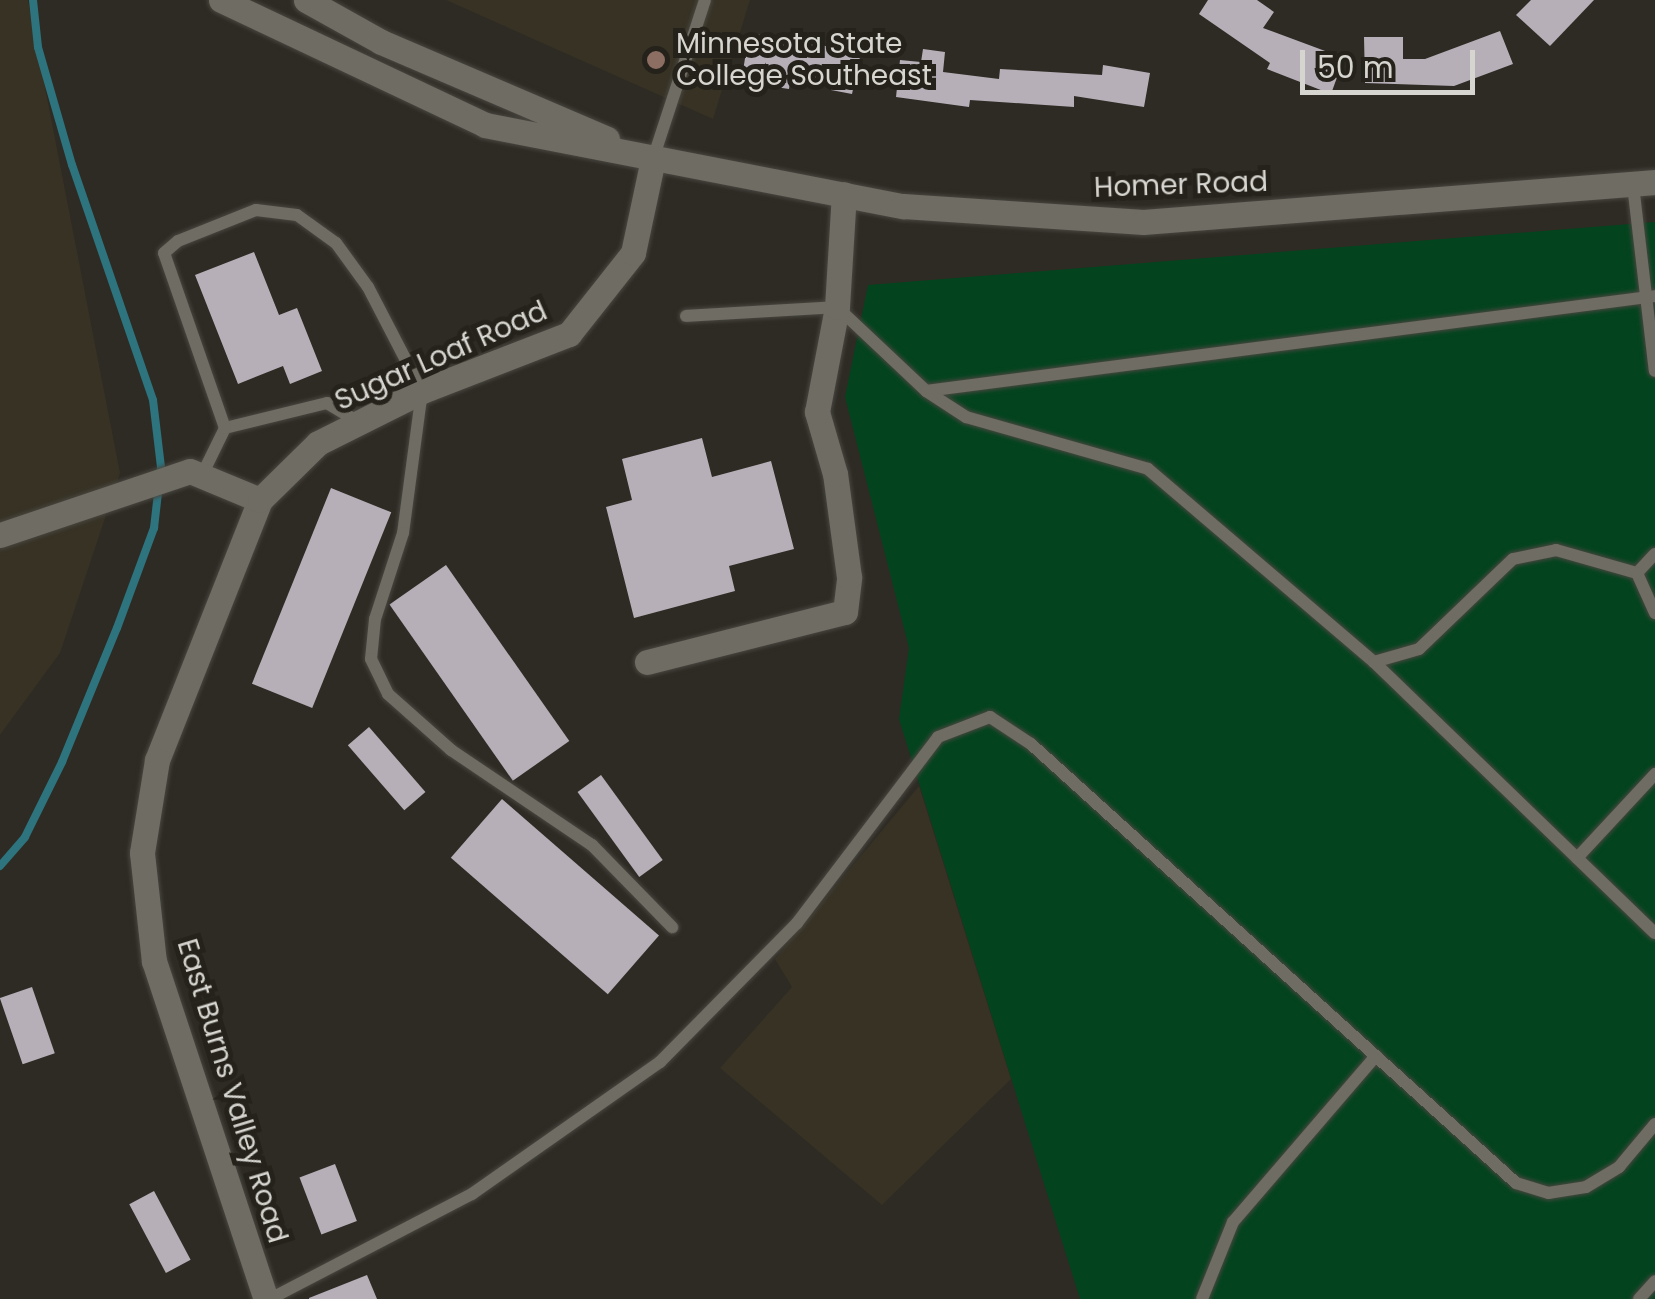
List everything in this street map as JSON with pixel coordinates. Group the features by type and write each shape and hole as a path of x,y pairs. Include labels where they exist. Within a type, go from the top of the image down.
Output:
{"street":[{"name":"Homer Road","path":"221,0 485,125 903,206 1142,222 1644,184"},
{"name":"Homer Road","path":"306,0 381,42 653,159"},
{"name":"Sugar Loaf Road","path":"260,500 318,443 422,391 569,334 633,252 653,159"},
{"path":"647,662 845,612 849,577 835,474 817,412 838,307 844,194"},
{"path":"0,534 101,499 196,473 260,500"},
{"name":"East Burns Valley Road","path":"260,500 157,760 142,854 154,960 268,1299"}],"lane":[{"path":"653,159 705,0"},
{"path":"1644,184 1655,371"},
{"path":"224,428 164,254 178,241 256,210 298,215 336,242 368,287 422,391 403,534 375,620 371,659 388,694 452,750 592,845 672,927"},
{"path":"926,391 1649,298"},
{"path":"686,316 838,307 926,391 966,417 1148,469 1374,662 1655,934"},
{"path":"196,473 224,428 327,403 360,422"},
{"path":"1374,662 1419,649 1513,559 1556,550 1637,572"},
{"path":"1637,572 1655,554"},
{"path":"1637,572 1655,612"},
{"path":"268,1299 472,1194 660,1062 797,923 938,737 990,718 1031,744 1516,1183 1548,1193 1586,1187 1602,1177 1655,1124"},
{"path":"1577,858 1655,774"},
{"path":"1202,1299 1233,1222 1376,1056"},
{"path":"1639,1299 1655,1281"}],"shaded area":[{"path":"0,0 28,0 120,473 60,653 0,735"},
{"name":"Minnesota State College Southeast","path":"446,0 750,0 713,119"},
{"path":"919,786 1011,1079 882,1205 720,1068 792,987 775,959"}],"green space":[{"path":"1655,222 1655,1299 1080,1299 899,719 909,648 845,397 868,285"}],"building":[{"path":"1208,0 1257,0 1274,12 1263,28 1344,58 1331,94 1267,69 1270,63 1199,14"},
{"path":"1531,0 1594,0 1550,46 1516,15"},
{"path":"1500,31 1513,64 1454,86 1365,83 1364,37 1403,37 1403,59 1425,59"},
{"path":"749,33 861,52 852,94 831,90 833,82 791,73 789,89 762,85 763,74 743,71"},
{"path":"923,49 945,52 943,72 999,79 1000,69 1102,75 1103,65 1150,73 1144,107 1074,96 1074,107 970,100 969,107 896,97 900,60 921,62"},
{"path":"254,252 279,315 297,308 322,371 290,384 283,366 238,384 195,275"},
{"path":"702,438 712,477 771,461 794,549 729,566 735,591 634,618 606,507 632,500 622,459"},
{"path":"331,488 391,512 312,708 252,684"},
{"path":"446,565 569,741 513,781 389,605"},
{"path":"369,727 425,792 404,810 348,745"},
{"path":"601,775 663,860 639,877 578,792"},
{"path":"502,799 659,935 608,994 451,858"},
{"path":"32,987 55,1053 23,1064 0,998"},
{"path":"335,1164 357,1221 321,1235 300,1178"},
{"path":"154,1191 191,1260 166,1273 129,1204"},
{"path":"367,1275 377,1299 309,1299 309,1298"}],"waterway":[{"path":"0,866 25,837 62,762 117,628 154,528 161,467 153,400 72,165 38,47 33,0"}],"place":[{"name":"Minnesota State College Southeast","path":"656,60"}]}
